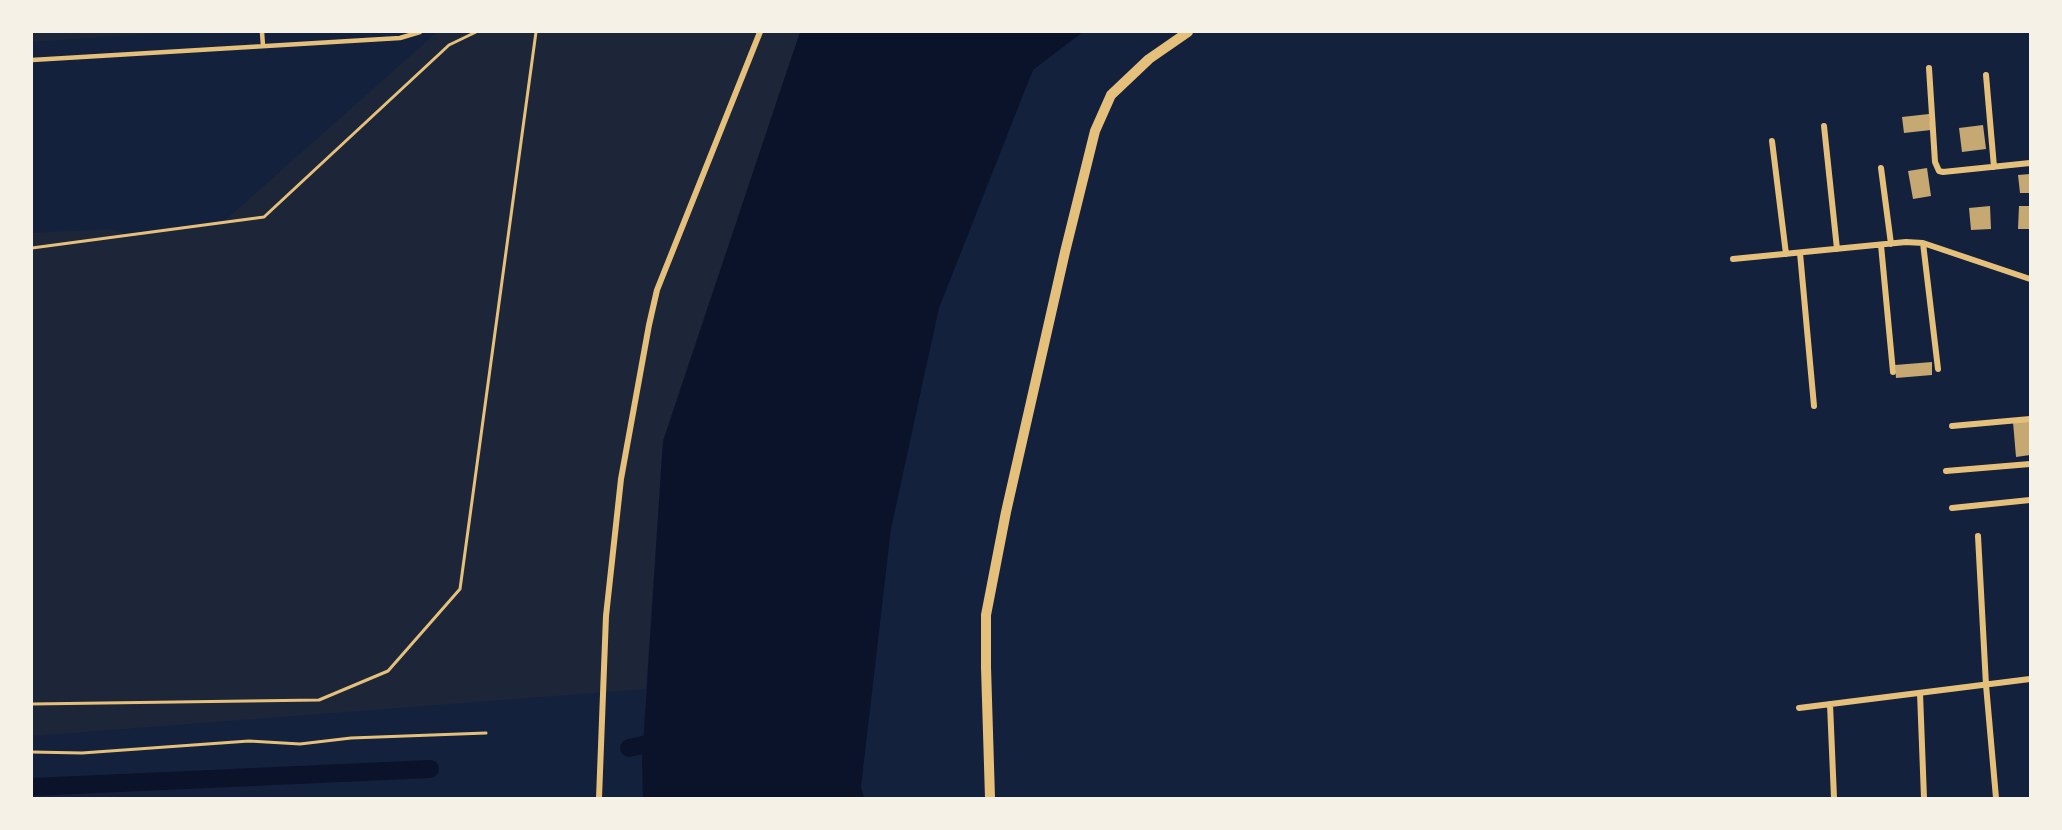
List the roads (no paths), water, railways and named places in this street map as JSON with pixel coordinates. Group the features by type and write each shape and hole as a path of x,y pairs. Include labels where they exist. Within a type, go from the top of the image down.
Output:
{"street":[{"path":"599,798 609,593 621,479 649,326 657,291 760,32"},
{"path":"990,798 986,615 1006,512 1095,131 1112,95 1149,59 1188,32"},
{"path":"1929,68 1936,167 1942,172 2031,163"},
{"path":"1986,75 1994,167"},
{"path":"1824,126 1837,249"},
{"path":"1772,141 1786,254"},
{"path":"1881,168 1891,244"},
{"path":"1733,259 1923,243 2031,279"},
{"path":"1923,243 1938,369"},
{"path":"1881,245 1893,372"},
{"path":"1800,253 1814,406"},
{"path":"1952,426 2031,419"},
{"path":"1946,471 2031,464"},
{"path":"1952,508 2031,500"},
{"path":"1978,536 1986,685 1996,798"},
{"path":"1799,708 2031,679"},
{"path":"1920,693 1924,798"},
{"path":"1830,704 1834,798"}],"lane":[{"path":"262,32 263,46"},
{"path":"32,60 400,38 420,32"}],"waterway":[{"path":"629,748 665,740"},
{"path":"32,787 430,769"}]}
